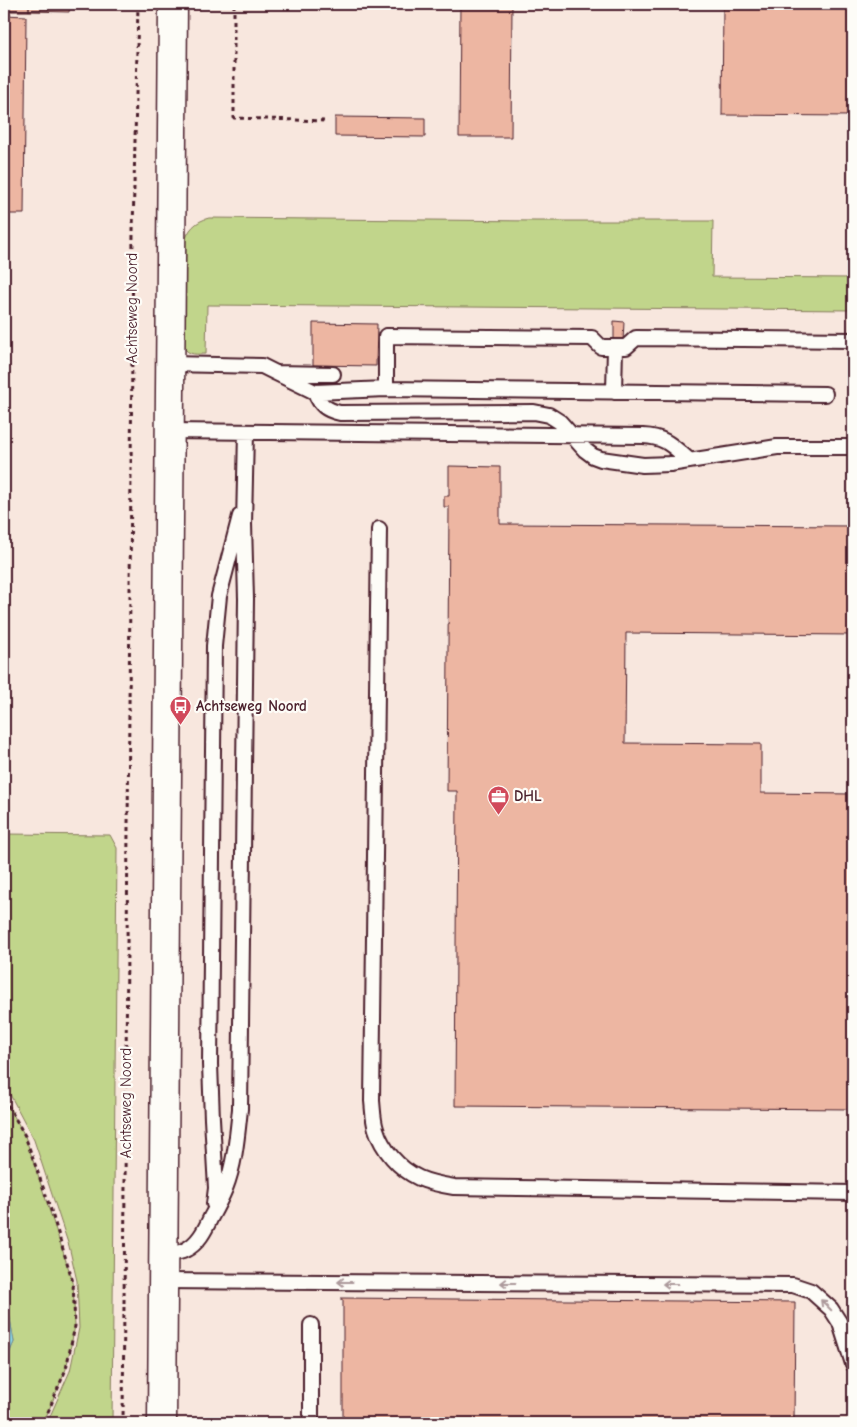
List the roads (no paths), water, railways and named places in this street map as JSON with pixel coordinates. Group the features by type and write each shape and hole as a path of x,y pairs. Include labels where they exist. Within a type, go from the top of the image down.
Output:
{"street":[{"path":"162,1423 173,4"}],"lane":[{"path":"386,389 386,336 592,338 601,347 626,347 636,338 853,340"},
{"path":"614,347 614,392"},
{"path":"170,364 262,366 315,392 386,389 825,394"},
{"path":"276,373 332,374"},
{"path":"315,392 318,402 330,411 340,413 534,412 550,415 560,422 585,450 601,459 643,465 690,461 777,447 853,447"},
{"path":"169,431 655,436 664,440 690,461"},
{"path":"162,1254 178,1253 186,1250 200,1237 225,1191 237,1142 240,1109 246,432"},
{"path":"210,1219 215,1202 216,1188 210,1064 214,646 219,596 245,497"},
{"path":"379,529 372,1101 375,1128 386,1150 403,1168 419,1178 436,1184 454,1187 853,1193"},
{"path":"162,1281 793,1285 811,1290 830,1309 840,1323 853,1364"},
{"path":"311,1325 311,1423"}],"water":[{"path":"4,1285 14,1342 4,1365"}],"place":[{"name":"Achtseweg Noord","path":"180,725"},
{"name":"DHL","path":"498,815"}]}
